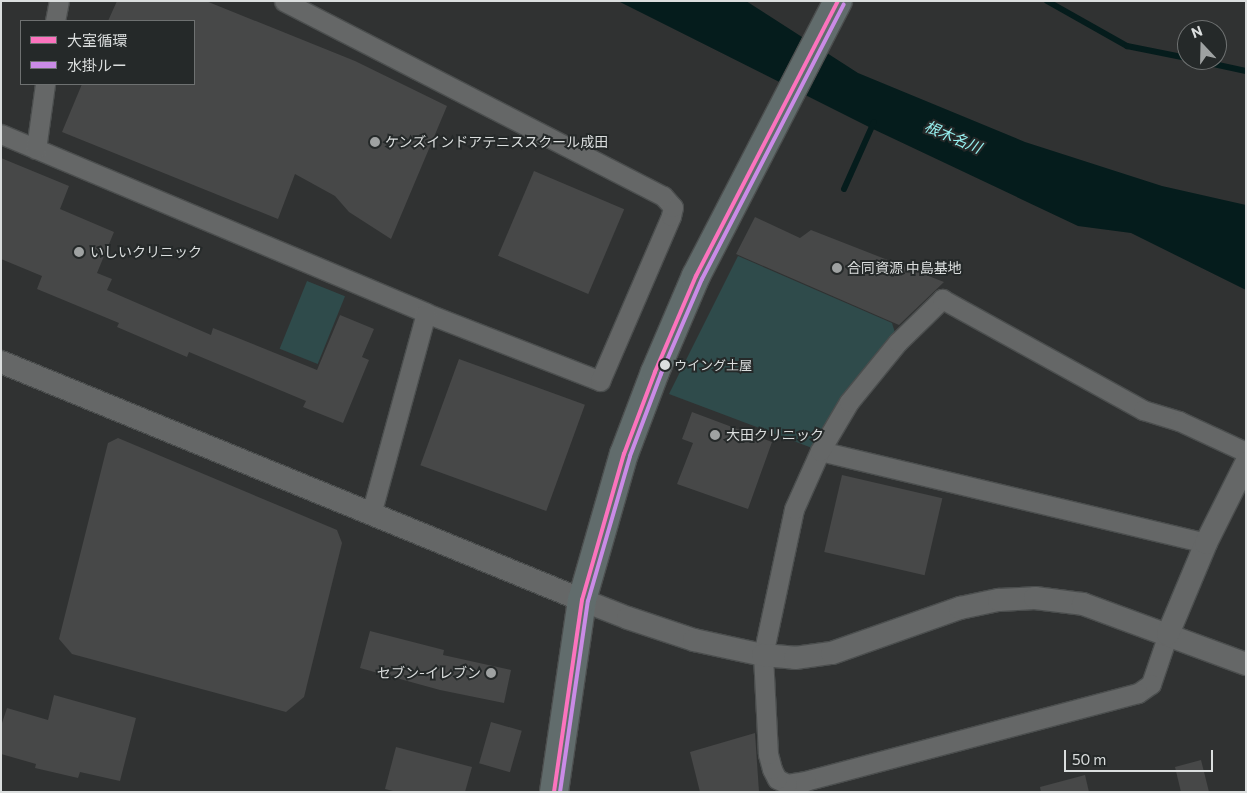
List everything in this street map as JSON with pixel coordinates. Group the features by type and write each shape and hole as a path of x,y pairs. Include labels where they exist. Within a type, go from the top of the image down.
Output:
{"main road":[{"path":"554,792 582,600 624,454 655,372 696,276 838,1"}],"street":[{"path":"55,20 58,1"},
{"path":"1,134 426,313 600,381 671,216 673,207 663,196 284,1"},
{"path":"36,148 45,85"},
{"path":"1246,452 1179,421 1143,410 942,299 898,342 849,402 820,451 794,509 763,655 768,754 777,779 787,784 1138,694 1151,684 1168,634 1206,544 1246,463"},
{"path":"371,514 426,313"},
{"path":"1,362 582,600 694,640 763,655 795,658 832,653 960,608 999,600 1035,598 1083,604 1246,664"},
{"path":"820,451 1206,544"}],"shaded area":[{"path":"738,256 892,323 898,342 820,451 669,394"},
{"path":"307,281 345,296 318,364 280,349"}],"water":[{"name":"根木名川","path":"618,1 746,1 858,73 1025,142 1162,186 1246,205 1246,290 1131,233 1078,226 873,129"}],"building":[{"path":"117,1 206,1 355,61 447,106 391,239 349,212 335,196 295,174 278,219 62,132 82,85 195,85 195,20 108,20"},
{"path":"1,158 69,186 60,209 114,232 97,273 112,279 107,290 211,335 213,328 317,370 340,315 374,329 362,357 369,360 343,423 303,407 306,401 189,352 187,357 117,327 119,323 37,289 42,276 1,259"},
{"path":"534,171 624,209 588,294 498,256"},
{"name":"合同資源 中島基地","path":"755,217 800,238 811,230 944,282 899,325 736,254"},
{"path":"459,359 585,405 546,511 420,465"},
{"path":"692,412 772,442 748,509 677,484 693,443 682,439"},
{"path":"118,438 337,530 342,543 304,697 286,712 72,654 59,639 108,443"},
{"path":"842,475 942,498 925,575 824,552"},
{"path":"370,631 444,650 443,655 511,670 504,703 440,690 360,668"},
{"path":"54,695 136,718 120,781 80,772 78,778 35,768 36,764 1,754 1,726 7,708 48,720"},
{"path":"491,722 522,731 510,772 479,763"},
{"path":"755,733 759,792 700,792 690,752"},
{"path":"396,747 472,767 465,792 397,792 385,789"},
{"path":"1201,760 1209,792 1181,792 1175,767"},
{"path":"1085,775 1089,792 1041,792 1040,787"}],"waterway":[{"path":"1047,1 1127,46 1177,56"},
{"path":"1227,67 1246,71"},
{"path":"844,189 874,122"}],"transit line":[{"name":"大室循環","path":"554,792 582,600 624,454 655,372 696,276 838,1"},
{"name":"水掛ルー","path":"560,792 588,601 630,456 661,374 702,279 844,4"}],"place":[{"name":"ケンズインドアテニススクール成田","path":"375,142"},
{"name":"いしいクリニック","path":"79,252"},
{"name":"合同資源 中島基地","path":"837,268"},
{"name":"ウイング土屋","path":"665,365"},
{"name":"大田クリニック","path":"715,435"},
{"name":"セブン-イレブン","path":"491,673"}]}
